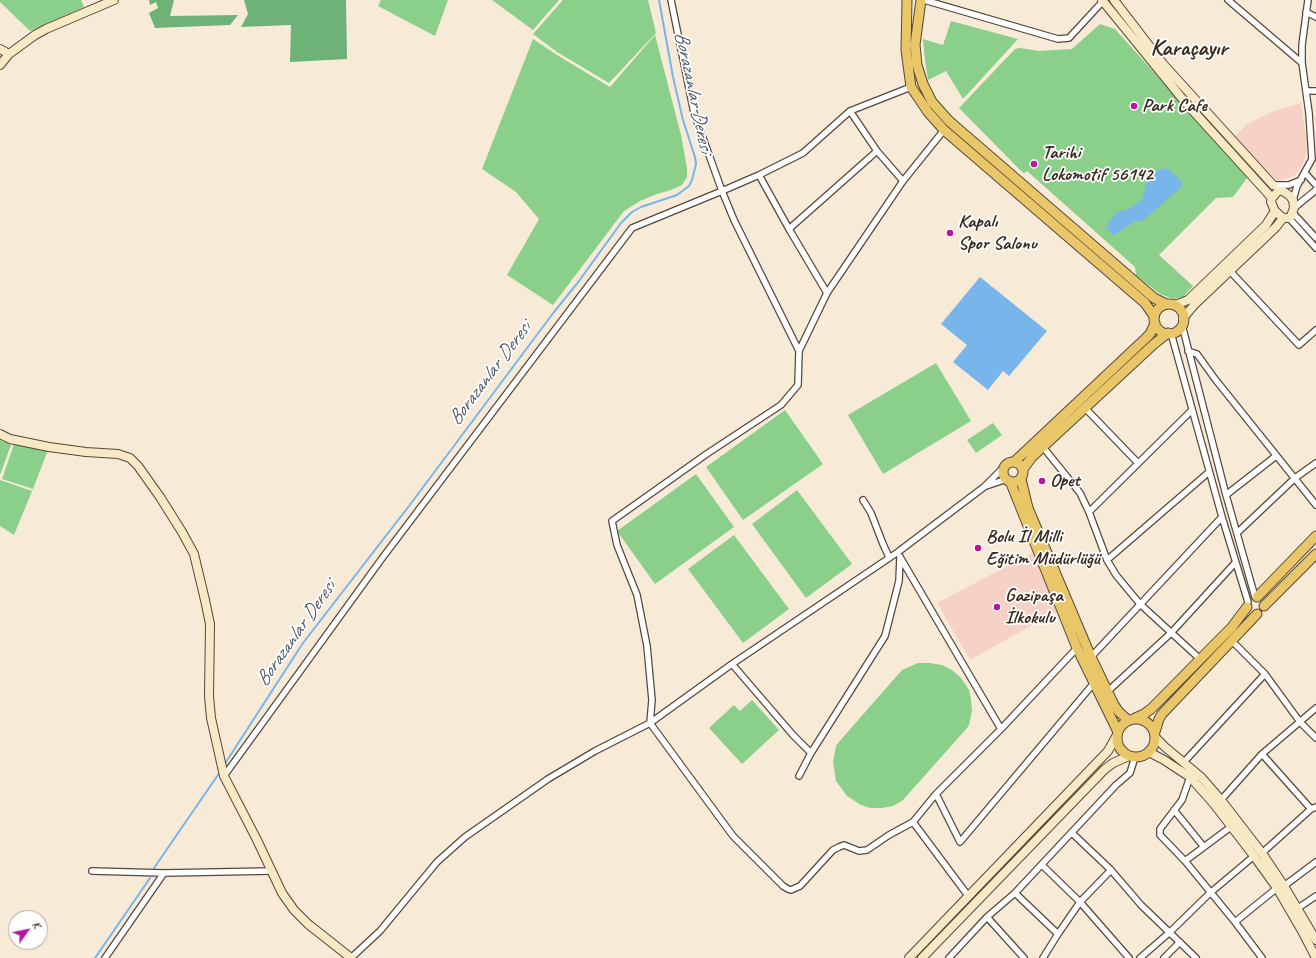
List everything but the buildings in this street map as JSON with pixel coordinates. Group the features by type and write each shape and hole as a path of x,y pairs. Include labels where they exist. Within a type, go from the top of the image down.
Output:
{"main road":[{"path":"0,65 9,54 24,42 46,29 114,0"},
{"path":"907,0 906,50 911,87 928,112 944,130 1145,303 1161,331 1169,333"},
{"path":"921,0 915,45 917,65 922,84 932,102 961,132 1149,293 1181,311 1182,322"},
{"path":"1103,0 1185,102 1272,198"},
{"path":"1114,0 1164,65 1223,132 1279,190 1290,211"},
{"path":"0,50 9,54"},
{"path":"1275,211 1271,202 1272,198 1279,190"},
{"path":"1132,757 1124,753 1117,742 1117,734 1077,648 1008,480 1003,472 1005,466 1011,462 1014,462 1150,334 1157,310 1188,300 1266,225 1275,211"},
{"path":"1275,211 1290,211"},
{"path":"1008,480 1017,482 1032,457 1086,409 1154,344 1169,333 1178,330 1196,303 1276,227 1290,211"},
{"path":"0,434 10,439 49,447 86,452 118,454 130,458 138,466 160,497 194,554 205,600 210,624 209,696 211,718 224,776 254,833 282,893 294,910 308,924 351,958"},
{"path":"1014,462 1021,465 1028,508 1091,657 1107,692 1119,712 1131,719 1141,719 1148,722 1155,735 1165,747 1201,776 1221,800 1280,887 1298,908 1316,940"},
{"path":"909,958 1108,751 1122,724 1144,714 1150,709 1232,627 1252,601 1316,536"},
{"path":"922,958 1105,769 1113,763 1132,757 1142,756 1149,752 1155,744 1155,735 1159,719 1162,714 1257,614 1262,611 1264,606 1316,554"},
{"path":"1252,601 1263,601 1264,606"},
{"path":"1252,601 1250,612 1257,614"},
{"path":"1149,752 1190,777 1258,855"},
{"path":"1280,887 1316,958"}],"street":[{"path":"671,0 694,113 734,220 798,351 798,385 781,405 708,453 612,520 617,545 637,595 645,639 652,700 650,723 732,836 783,886 792,890 800,886 833,850 839,846 844,845 860,851 867,850 889,835 913,822 936,794 1001,729 1077,648"},
{"path":"924,0 1058,39 1069,38 1103,0"},
{"path":"1228,0 1302,63"},
{"path":"1308,0 1302,45 1302,63 1312,159"},
{"path":"1306,12 1316,17"},
{"path":"224,776 378,563 632,228 760,175 803,153 850,110 911,87"},
{"path":"1306,90 1316,91"},
{"path":"850,110 877,150 903,181"},
{"path":"798,351 827,293 903,181 944,130"},
{"path":"789,229 877,150"},
{"path":"1290,211 1297,186 1316,154"},
{"path":"1305,173 1316,185"},
{"path":"760,175 789,229 827,293"},
{"path":"1279,190 1288,184 1301,179"},
{"path":"1279,190 1297,186"},
{"path":"1290,211 1316,190"},
{"path":"1290,211 1316,238"},
{"path":"1290,211 1316,248"},
{"path":"1230,271 1298,345 1316,330"},
{"path":"1182,322 1188,350 1237,533 1252,601"},
{"path":"1169,333 1235,563 1252,601"},
{"path":"1188,350 1197,354 1215,379 1316,505"},
{"path":"1086,409 1138,463"},
{"path":"1089,512 1192,410"},
{"path":"1043,447 1076,488 1089,512 1107,560 1116,576 1140,604 1200,659"},
{"path":"1226,495 1276,456"},
{"path":"1237,533 1295,478 1316,463"},
{"path":"351,958 380,931 437,862 465,837 548,779 595,751 650,723 732,664 889,557 899,554 984,487 1005,466"},
{"path":"1107,560 1209,472"},
{"path":"984,487 1008,480"},
{"path":"864,500 889,557"},
{"path":"1091,657 1222,517"},
{"path":"899,554 1001,729"},
{"path":"799,776 811,753 886,636 899,581 899,554"},
{"path":"1107,692 1171,633 1235,563"},
{"path":"1232,641 1265,674 1300,722 1316,738"},
{"path":"732,664 793,735 811,753"},
{"path":"1184,762 1265,674"},
{"path":"936,794 960,842 1094,683"},
{"path":"1221,800 1262,754 1316,708"},
{"path":"1140,958 1170,932 1210,893 1314,808 1262,754"},
{"path":"949,958 987,917 1042,865 1130,773 1132,757"},
{"path":"1190,777 1182,800 1160,829 1160,835 1185,861 1235,922 1262,958"},
{"path":"1174,810 1204,847"},
{"path":"913,822 969,896"},
{"path":"1185,861 1232,826"},
{"path":"1072,833 1111,870 1141,905 1196,958"},
{"path":"1235,922 1280,887 1316,862"},
{"path":"1042,865 1080,902 1129,958"},
{"path":"1043,958 1080,902 1111,870"},
{"path":"92,871 164,873 271,871"},
{"path":"105,958 164,873"},
{"path":"1014,893 1058,934"},
{"path":"1298,908 1316,896"},
{"path":"987,917 1024,958"},
{"path":"1164,958 1180,942"}],"shaded area":[{"path":"1301,103 1307,150 1303,165 1294,176 1278,181 1234,137 1247,124 1271,112"},
{"name":"Gazipaşa İlkokulu","path":"1034,552 1057,611 970,660 937,603"}],"green space":[{"path":"0,0 81,0 84,7 30,31 0,2"},
{"path":"149,0 174,0 170,16 238,15 230,25 155,28 149,13 158,8 156,2 150,5"},
{"path":"244,0 346,0 347,59 290,62 291,25 241,27 248,14"},
{"path":"381,0 448,0 435,36 378,6"},
{"path":"492,0 559,0 533,30"},
{"path":"563,0 648,0 656,33 609,83 557,52 533,34"},
{"path":"951,21 1018,39 963,99 946,71 928,80 923,39 943,45"},
{"path":"1100,24 1115,29 1248,177 1233,197 1216,198 1159,255 1193,286 1183,297 1173,299 1160,294 1136,275 1135,267 1027,171 1024,173 1021,171 959,108 1015,49 1020,48 1039,51 1072,49"},
{"path":"655,35 681,135 687,168 687,177 682,185 640,201 624,211 553,305 507,275 539,219 516,192 482,169 533,39 610,87"},
{"path":"936,363 971,421 883,474 848,415"},
{"path":"785,410 823,464 743,520 706,467"},
{"path":"993,423 1002,435 976,453 967,440"},
{"path":"0,440 11,445 0,475"},
{"path":"14,444 48,450 33,489 2,479"},
{"path":"696,474 734,527 655,584 617,531"},
{"path":"0,480 32,491 14,535 0,526"},
{"path":"797,490 852,564 806,598 752,524"},
{"path":"734,535 789,609 743,643 688,569"},
{"path":"918,663 942,665 952,670 961,678 969,690 971,699 972,711 969,725 903,800 893,806 882,808 870,808 861,805 847,796 836,781 833,762 836,746 902,670"},
{"path":"752,700 779,730 742,764 709,728 734,705 740,711"}],"water":[{"path":"1166,168 1181,181 1181,187 1144,220 1134,222 1113,235 1106,228 1109,221 1118,212 1126,210 1142,200 1146,185 1151,175 1158,170"},
{"path":"980,277 1047,331 1009,376 1003,371 988,390 953,362 967,345 941,324"}],"waterway":[{"name":"Borazanlar Deresi","path":"226,762 303,643 409,506 621,223 632,212 641,207 677,195 689,186 696,164 695,157 683,120 673,77 659,0"},
{"name":"Borazanlar Deresi","path":"154,868 220,772"},
{"name":"Borazanlar Deresi","path":"95,958 150,878"}],"place":[{"name":"Park Cafe","path":"1134,106"},
{"name":"Tarihi Lokomotif 56142","path":"1034,164"},
{"name":"Kapalı Spor Salonu","path":"950,233"},
{"name":"Opet","path":"1042,481"},
{"name":"Bolu İl Milli Eğitim Müdürlüğü","path":"978,548"},
{"name":"Gazipaşa İlkokulu","path":"997,607"}],"district":[{"name":"Karaçayır","path":"1189,49"}]}
